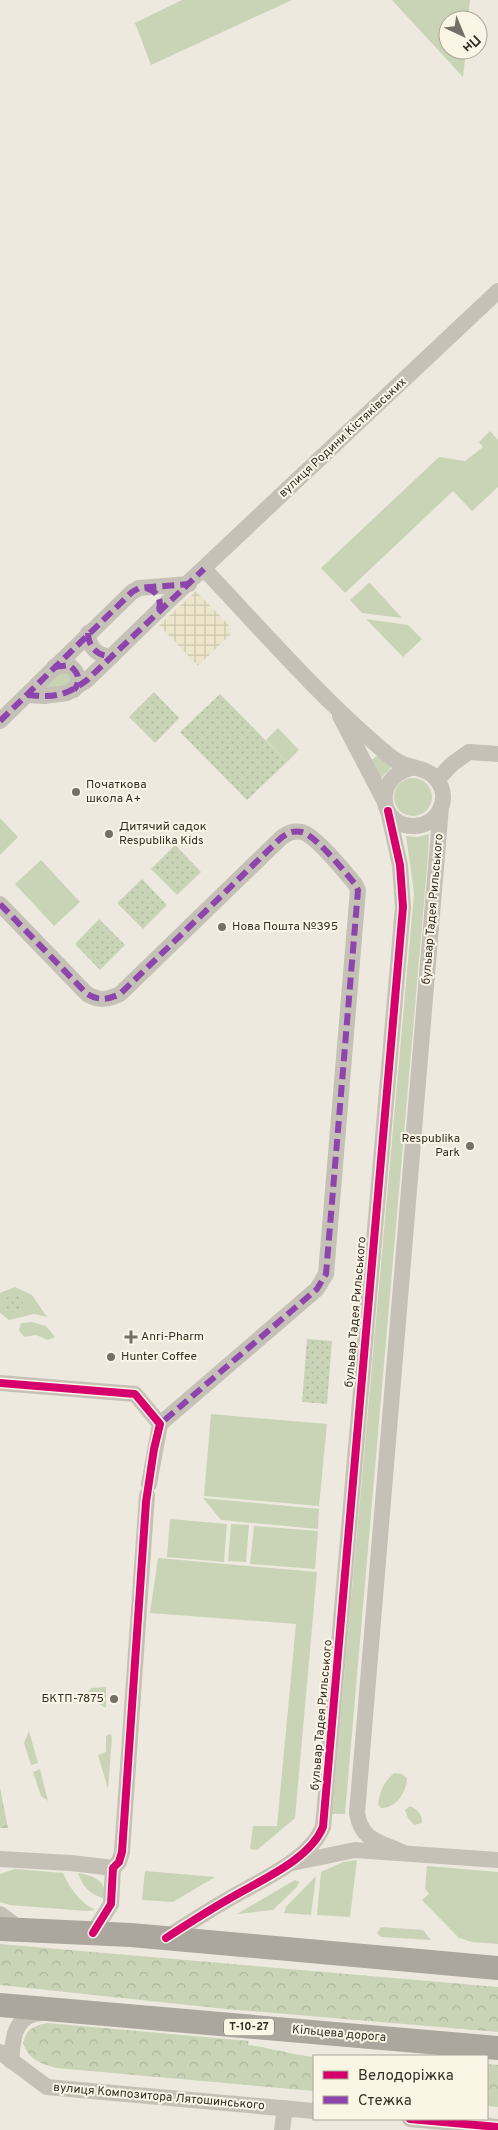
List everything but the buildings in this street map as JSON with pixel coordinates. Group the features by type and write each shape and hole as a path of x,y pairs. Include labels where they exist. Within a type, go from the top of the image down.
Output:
{"highway":[{"path":"10,1929 166,1938 498,1968"},
{"name":"Кільцева дорога","path":"0,2005 498,2048"}],"street":[{"name":"вулиця Родини Кістяківських","path":"26,695 57,695 74,690 88,680 159,610 498,291"},
{"name":"бульвар Тадея Рильського","path":"204,569 334,705 379,747 397,761 412,768"},
{"path":"0,721 132,592 142,588 188,584"},
{"path":"142,588 151,590 158,596 160,602 159,610"},
{"path":"88,633 90,643 98,653 102,656 112,656"},
{"path":"54,667 69,665 75,670 79,676 74,690"},
{"name":"бульвар Тадея Рильського","path":"290,1864 315,1842 323,1827 325,1816 403,907 400,865 386,806 334,705"},
{"path":"437,780 452,764 469,752 498,754"},
{"path":"412,768 422,769 437,780 442,788 443,798 437,816 421,826 411,827 394,819 386,806 385,792 388,783 394,775 412,768"},
{"name":"бульвар Тадея Рильського","path":"402,1852 371,1839 364,1834 359,1827 357,1813 441,807"},
{"path":"0,904 86,994 96,999 109,1000 120,994 290,832 303,832 312,837 355,884 358,890 327,1269 317,1289 160,1424 148,1490 122,1852 119,1862 113,1868 110,1904 93,1933"},
{"path":"0,1383 135,1394 160,1424"},
{"path":"166,1938 207,1911 290,1864 349,1850 402,1852 498,1860"},
{"path":"2,1861 71,1863 113,1868"},
{"path":"0,1914 10,1929"},
{"name":"вулиця Композитора Лятошинського","path":"53,2010 27,2017 16,2030 6,2056 48,2087 313,2110"},
{"path":"282,2130 284,2108"},
{"path":"421,2120 498,2127"}],"green space":[{"path":"182,0 292,0 151,65 135,23"},
{"path":"392,0 470,0 469,10 438,10 438,50"},
{"path":"447,60 465,60 463,77"},
{"path":"490,431 498,440 498,487 472,511 453,491 345,593 321,568 439,457 465,461 483,447 479,442"},
{"path":"370,582 402,618 362,613 350,600"},
{"path":"366,619 408,625 422,639 403,657"},
{"path":"62,670 73,672 70,688 39,691"},
{"path":"154,692 179,718 155,743 129,717"},
{"path":"220,694 287,762 247,800 180,732"},
{"path":"278,728 299,750 287,762 266,740"},
{"path":"378,755 392,767 379,780 369,762"},
{"path":"413,778 426,784 432,797 426,810 413,816 400,810 394,797 400,784"},
{"path":"0,818 18,837 0,855"},
{"path":"429,834 345,1814 332,1814 414,893 406,836 417,837"},
{"path":"175,845 201,872 177,895 151,869"},
{"path":"41,860 80,902 54,926 15,884"},
{"path":"142,879 167,905 143,929 117,903"},
{"path":"99,919 125,945 100,970 75,944"},
{"path":"15,1287 32,1295 47,1317 34,1314 9,1320 0,1313 0,1293"},
{"path":"14,1294 20,1297 23,1303 20,1309 14,1312 8,1309 5,1303 8,1297"},
{"path":"32,1322 46,1326 55,1337 48,1340 36,1335 24,1337 19,1330 21,1323"},
{"path":"307,1339 332,1341 327,1404 302,1402"},
{"path":"211,1414 327,1424 319,1506 204,1496"},
{"path":"203,1498 319,1509 318,1529 221,1520"},
{"path":"170,1519 227,1524 224,1562 167,1557"},
{"path":"231,1524 249,1525 246,1562 228,1561"},
{"path":"254,1526 318,1531 315,1569 250,1564"},
{"path":"158,1558 317,1572 295,1818 257,1850 250,1849 253,1826 277,1826 296,1624 150,1613"},
{"path":"106,1687 106,1708 90,1699 88,1692 91,1688"},
{"path":"29,1731 38,1763 31,1765 24,1743"},
{"path":"111,1734 108,1789 98,1755 106,1752 106,1736"},
{"path":"40,1769 48,1801 41,1796 33,1772"},
{"path":"394,1773 402,1774 407,1778 405,1788 396,1802 386,1808 381,1808 378,1804 381,1791"},
{"path":"0,1788 8,1828 0,1828"},
{"path":"410,1806 422,1817 422,1823 414,1825 408,1818 405,1810"},
{"path":"357,1860 350,1917 317,1915 321,1872 343,1862"},
{"path":"427,1866 498,1872 498,1944 472,1942 459,1938 422,1900 429,1894 425,1889"},
{"path":"15,1869 63,1873 76,1894 84,1903 95,1910 10,1905 0,1902 0,1874"},
{"path":"145,1871 215,1877 173,1902 142,1900"},
{"path":"78,1873 98,1880 104,1887 105,1899 88,1890 82,1883"},
{"path":"316,1876 311,1915 284,1913 286,1907"},
{"path":"295,1880 299,1882 297,1887 273,1910 237,1914"},
{"path":"381,1927 423,1930 431,1940 381,1937 377,1933"},
{"path":"0,1944 498,1987 498,2032 226,2009 0,1985"},
{"path":"48,2023 249,2041 248,2045 313,2057 313,2091 56,2068 40,2062 25,2049 23,2043 26,2034 32,2028"},
{"path":"488,2064 498,2065 498,2107 488,2106"}],"shaded area":[{"path":"196,591 228,624 231,634 198,666 159,625"}],"marked path":[{"path":"27,695 59,695 72,690 87,680 204,569"},
{"path":"0,721 132,592 139,588 189,584"},
{"path":"146,588 158,596 160,602 159,610"},
{"path":"88,633 90,643 98,653 112,656"},
{"path":"54,667 69,665 75,670 78,676 78,683 74,690"},
{"path":"0,904 87,994 103,999 120,994 288,833 296,831 308,835 337,863 358,890 326,1274 317,1289 160,1424"}],"cycle path":[{"path":"166,1938 211,1909 295,1860 316,1839 323,1827 403,907 400,865 388,811"},
{"path":"0,1383 135,1394 160,1424 146,1502 122,1852 119,1862 113,1868 111,1904 93,1933"},
{"path":"421,2120 498,2127"}],"place":[{"name":"Початкова школа А+","path":"76,792"},
{"name":"Дитячий садок Respublika Kids","path":"109,834"},
{"name":"Нова Пошта №395","path":"222,927"},
{"name":"Respublika Park","path":"470,1146"},
{"name":"Anri-Pharm","path":"131,1337"},
{"name":"Hunter Coffee","path":"111,1357"},
{"name":"БКТП-7875","path":"114,1699"}]}
